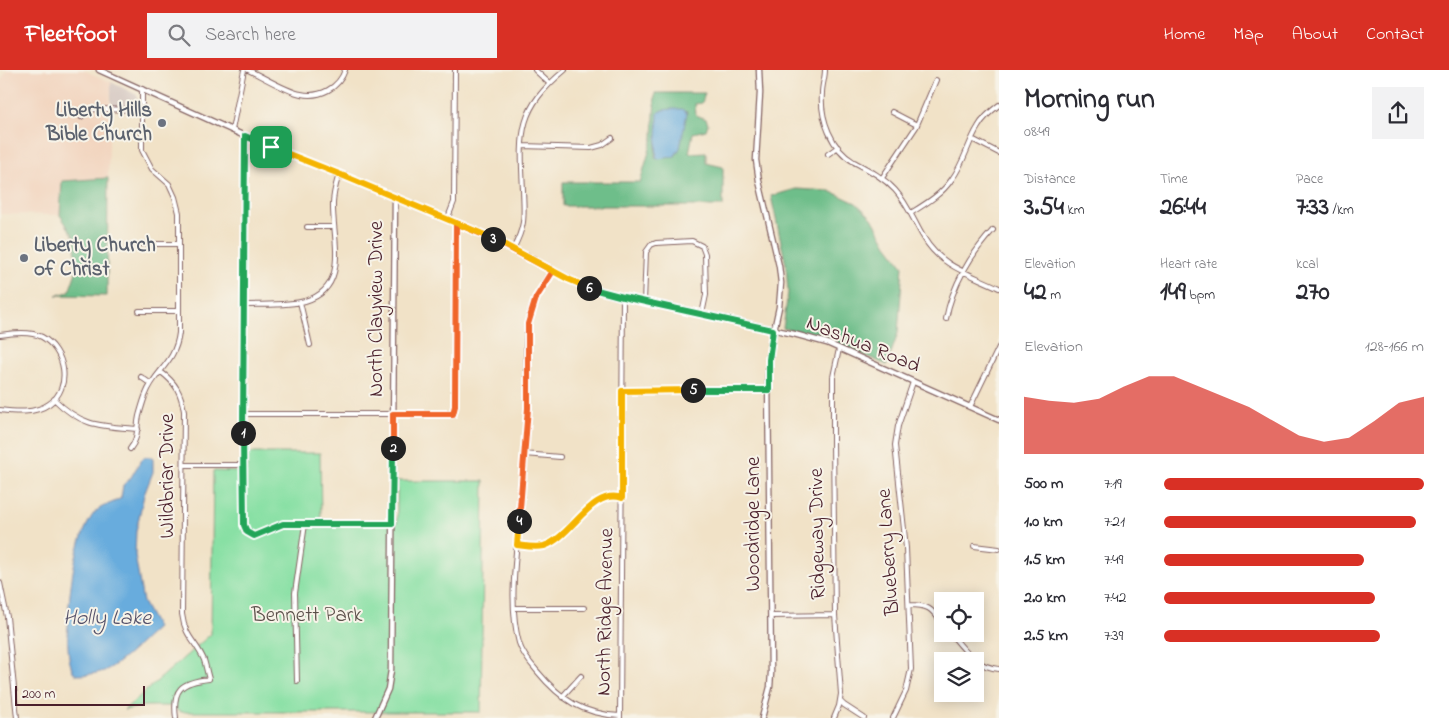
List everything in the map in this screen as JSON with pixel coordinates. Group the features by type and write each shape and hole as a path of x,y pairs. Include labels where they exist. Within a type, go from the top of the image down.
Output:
{"street":[{"name":"Nashua Road","path":"99,70 245,136 492,238 584,286 644,302 808,337 999,420"},
{"path":"232,130 246,70 289,90 306,94 326,92 338,82 345,70"},
{"path":"447,220 454,202 455,70"},
{"path":"535,70 549,83"},
{"path":"513,249 524,224 522,146 527,115 533,103 549,83 565,70"},
{"path":"759,70 760,93 756,160 781,282 779,307 773,330"},
{"path":"825,70 822,109 828,132 838,147 853,162 882,178 896,190 934,252 948,264 999,288"},
{"path":"882,178 917,125 936,80"},
{"path":"130,449 136,442 139,418 146,394 151,384 171,358 177,345 179,333 179,213 169,184 148,164 142,150 142,89"},
{"path":"911,213 933,199 945,188 955,175 982,121 999,104"},
{"path":"82,117 94,109 142,110"},
{"path":"892,112 917,125"},
{"path":"245,136 244,525 247,532 254,536 283,524 392,524"},
{"path":"522,146 591,148 602,145 612,138"},
{"path":"972,139 999,153"},
{"path":"828,154 838,147"},
{"path":"244,305 300,302 311,299 321,293 331,279 336,266 337,256 332,202 339,174"},
{"name":"North Clayview Drive","path":"375,718 388,689 391,670 395,198"},
{"path":"243,414 453,414 455,406 456,223"},
{"path":"307,227 334,227"},
{"path":"946,319 954,291 964,272 981,244 993,230"},
{"path":"644,302 646,252 649,247 656,243 695,241 702,246 705,254 706,295 702,314"},
{"path":"142,244 179,244"},
{"path":"553,271 536,298 528,324 528,408 514,578 514,608 519,644 529,662 562,697 581,709 620,717"},
{"name":"North Ridge Avenue","path":"620,717 623,297"},
{"path":"300,302 310,345"},
{"path":"140,311 179,311"},
{"name":"Woodridge Lane","path":"762,718 771,680 769,360 773,330"},
{"path":"0,335 34,334 40,336 56,348 61,359 64,378 54,399 48,404 34,410 0,410"},
{"path":"970,407 999,347"},
{"name":"Ridgeway Drive","path":"834,718 840,701 835,615 833,377 839,349"},
{"name":"Wildbriar Drive","path":"161,372 171,379 176,386 182,400 184,417 182,614 186,633 203,659 209,679 190,681 181,688 175,700 176,718"},
{"path":"141,377 151,384"},
{"name":"Blueberry Lane","path":"893,718 904,696 911,669 906,548 895,445 898,426 913,382"},
{"path":"622,391 769,390"},
{"path":"54,399 77,419 95,425 138,429"},
{"path":"524,454 560,457"},
{"path":"184,464 243,465"},
{"path":"517,545 531,547 546,545 563,533 599,500 611,496 622,498"},
{"path":"297,681 295,593 305,524"},
{"path":"974,546 999,549"},
{"path":"0,583 6,617 17,718"},
{"path":"908,605 922,605 929,608 934,613"},
{"path":"514,608 584,608"},
{"path":"771,616 835,615"},
{"path":"959,642 974,660 985,666 999,669"},
{"path":"562,697 581,676"},
{"path":"840,701 864,718"}],"shaded area":[{"path":"7,70 83,70 111,82 108,178 62,181 60,215 0,214 0,83"},
{"path":"111,82 137,95 137,106 135,108 111,108"}],"green space":[{"path":"655,93 705,93 702,103 695,104 696,115 706,119 708,124 706,130 693,133 689,153 706,152 706,163 723,167 723,206 563,206 563,182 640,182 653,138","holes":["687,111 678,152 674,157 655,157 657,136"]},
{"path":"108,178 107,296 56,295 69,292 76,272 75,238 60,215 62,181"},
{"path":"796,189 830,191 856,203 872,218 887,245 903,266 898,333 887,365 824,338 783,328 788,293 786,265 771,196"},
{"name":"Bennett Park","path":"246,453 320,453 321,521 397,523 397,481 484,481 481,712 181,712 170,706 144,706 124,710 211,634 213,471 247,472"}],"water":[{"path":"671,109 682,109 687,113 680,148 674,157 656,159 658,113"},
{"name":"Holly Lake","path":"145,457 153,457 153,472 144,495 136,531 135,555 143,602 157,628 111,667 97,673 76,675 71,668 69,656 68,624 72,576 79,547 92,516 102,507 121,498 123,485 130,479 141,460"}],"place":[{"name":"Liberty Hills Bible Church","path":"162,123"},
{"name":"Liberty Church of Christ","path":"24,258"}],"route":[{"path":"271,147 245,136 243,517 245,530 254,536 283,524 392,524 393,414 453,414 455,410 456,223 492,238 553,271 540,289 532,307 528,324 528,408 517,545 531,547 546,545 563,533 599,500 611,496 622,498 622,391 769,390 768,375 773,330 590,288 568,279 492,238 282,150 271,147"}]}
